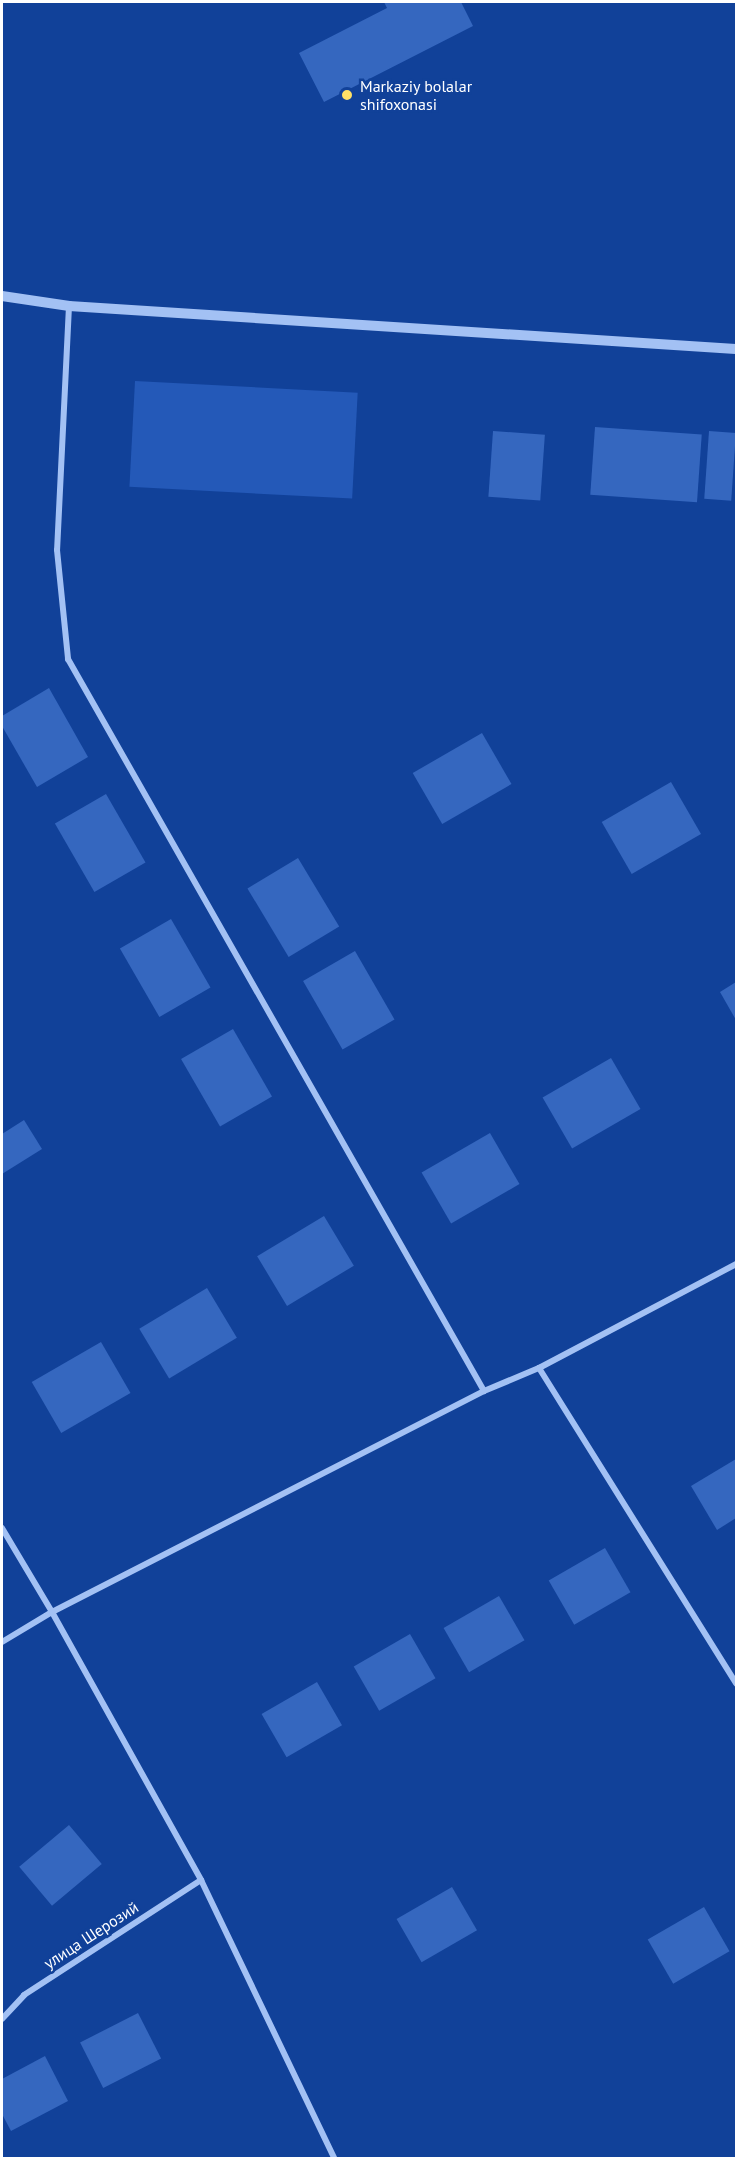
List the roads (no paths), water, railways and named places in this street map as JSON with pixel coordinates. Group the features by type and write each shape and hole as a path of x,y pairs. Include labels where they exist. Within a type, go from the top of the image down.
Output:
{"street":[{"path":"2,296 69,306 736,349"},
{"path":"69,306 57,550 68,659 484,1391"},
{"path":"2,1642 52,1612 484,1391 539,1368 736,1264"},
{"path":"539,1368 736,1683"},
{"path":"2,1528 52,1612 201,1880 334,2158"},
{"name":"улица Шерозий","path":"2,2019 24,1995 201,1880"}],"place":[{"name":"Markaziy bolalar shifoxonasi","path":"347,95"}]}
